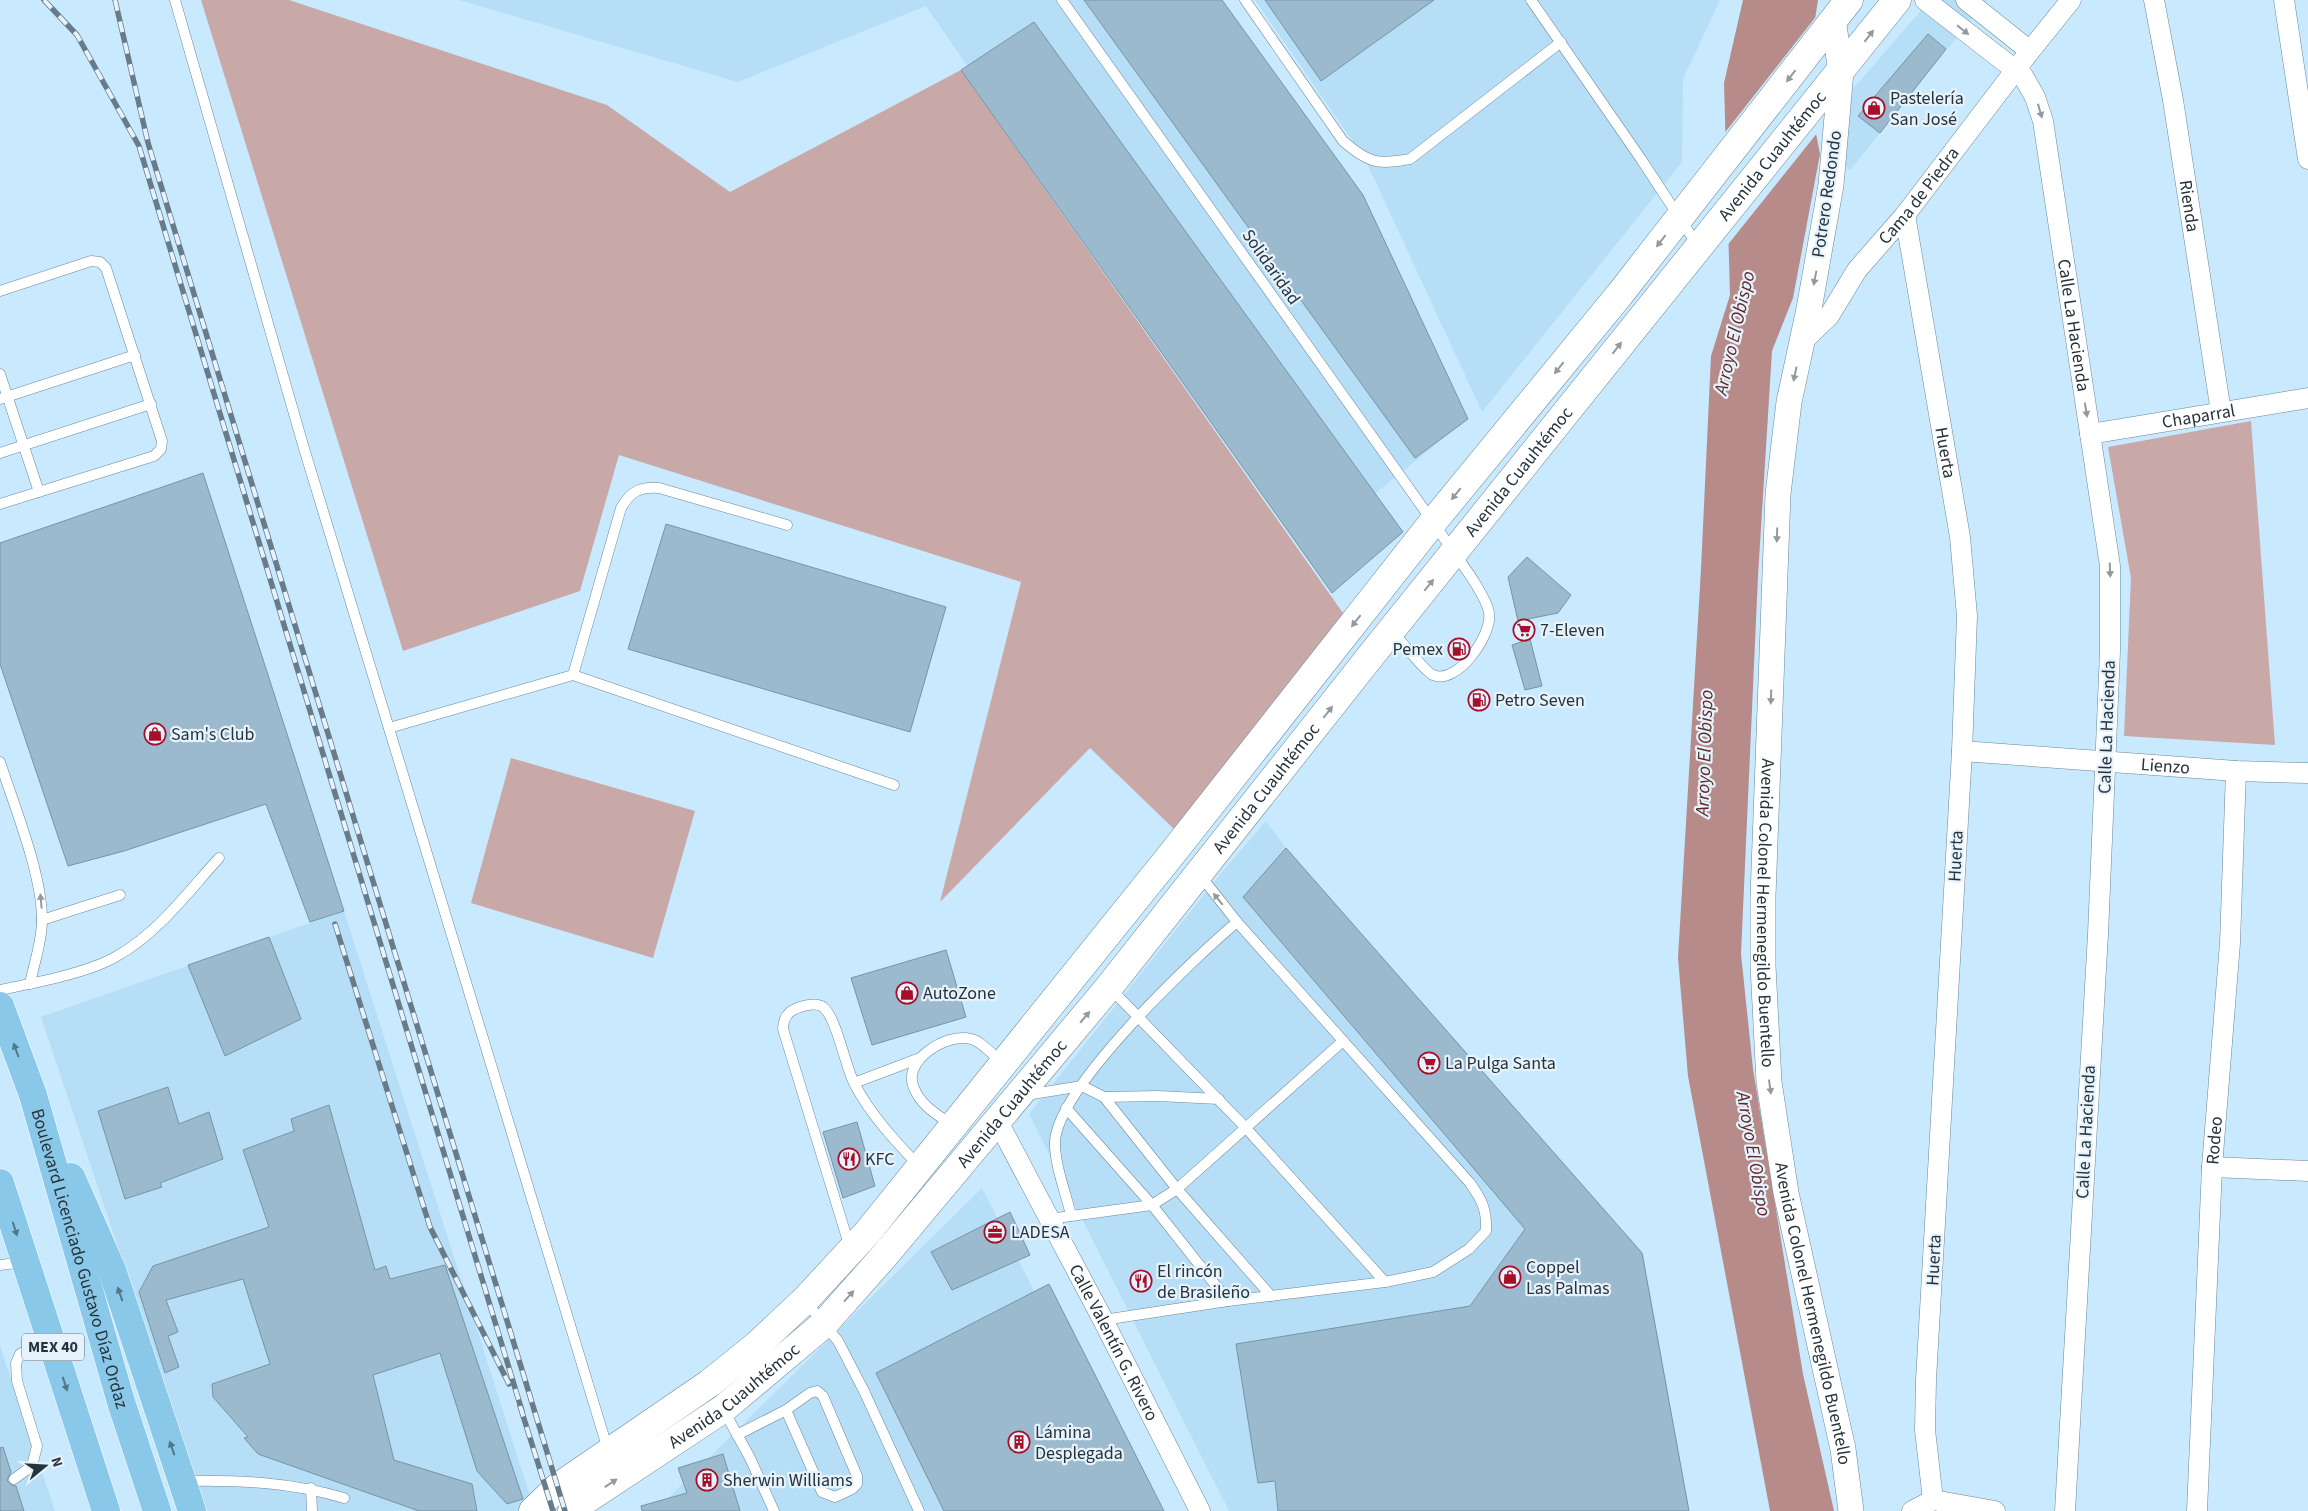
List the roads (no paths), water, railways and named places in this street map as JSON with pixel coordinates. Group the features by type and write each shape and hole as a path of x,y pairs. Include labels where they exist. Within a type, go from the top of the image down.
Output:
{"main road":[{"name":"Avenida Cuauhtémoc","path":"533,1511 548,1495 609,1451 774,1367 824,1324 886,1255 1020,1096 1200,875 1392,630 1897,0"},
{"name":"Avenida Cuauhtémoc","path":"581,1508 716,1396 757,1345 804,1300 850,1250 920,1167 1181,842 1433,522 1620,294 1834,19"},
{"name":"Boulevard Licenciado Gustavo Díaz Ordaz","path":"0,1006 32,1095 121,1402 157,1511"},
{"path":"920,1167 940,1155 977,1125 998,1122 997,1097 1001,1087 1018,1063 1024,1036"},
{"path":"32,1095 112,1270 192,1511"},
{"name":"MEX 40","path":"0,1183 13,1263 50,1338 106,1511"},
{"path":"757,1345 774,1367"}],"street":[{"name":"Calle La Hacienda","path":"1925,0 2022,76 2030,86 2042,121 2110,566 2110,651 2106,760 2065,1511"},
{"path":"1966,0 2030,51"},
{"name":"Cama de Piedra","path":"1819,313 1905,215 2015,70 2071,0"},
{"name":"Rienda","path":"2154,0 2176,119 2221,412"},
{"path":"2284,0 2302,69 2308,159"},
{"name":"Potrero Redondo","path":"1819,313 1821,246 1830,185 1834,19"},
{"name":"Huerta","path":"1905,215 1960,537 1967,616 1962,750 1926,1388 1925,1430 1933,1500"},
{"name":"Avenida Colonel Hermenegildo Buentello","path":"1819,313 1802,342 1789,402 1778,494 1762,896 1764,976 1768,1082 1786,1194 1843,1449 1852,1511"},
{"name":"Chaparral","path":"2090,434 2308,398"},
{"name":"Lienzo","path":"1962,750 2236,771 2308,773"},
{"name":"Rodeo","path":"2197,1511 2212,1167 2230,943 2236,771"},
{"name":"Calle Valentín G. Rivero","path":"998,1122 1103,1320 1200,1511"},
{"path":"2212,1167 2308,1171"},
{"path":"574,1476 581,1508"},
{"path":"1912,1511 1933,1500 1995,1511"}],"lane":[{"path":"175,0 303,445 609,1451"},
{"name":"Solidaridad","path":"1062,0 1433,522 1481,593 1489,610 1490,622 1486,634 1470,657 1454,674 1443,677 1432,675 1392,630"},
{"path":"1245,0 1343,141 1364,159 1387,163 1410,159 1561,42"},
{"path":"1531,0 1641,159 1685,211 1705,239"},
{"path":"0,291 92,261 100,262 106,268 162,441 161,449 154,456 0,504"},
{"path":"4,398 134,355"},
{"path":"0,374 4,398 24,446 39,492"},
{"path":"0,453 151,404"},
{"path":"573,675 621,508 626,498 636,490 647,487 659,488 787,525"},
{"path":"389,728 573,675 894,785"},
{"path":"0,762 40,888 41,938 30,984"},
{"path":"0,990 96,966 118,956 170,913 219,858"},
{"path":"1103,1320 1228,1301 1385,1282 1433,1272 1469,1249 1486,1231 1487,1214 1480,1197 1470,1183 1237,922 1200,875"},
{"path":"42,920 120,895"},
{"path":"1071,1216 1056,1155 1055,1142 1057,1130 1066,1108 1138,1018 1196,957 1237,922"},
{"path":"1109,987 1219,1099 1385,1282"},
{"path":"850,1250 783,1029 784,1021 790,1012 816,1004 822,1007 830,1016 854,1083 874,1115 920,1167"},
{"path":"854,1083 920,1058 952,1039 964,1037 974,1039 1002,1063"},
{"path":"1049,1219 1152,1205 1177,1190 1343,1041"},
{"path":"920,1058 912,1072 912,1086 922,1102 953,1126"},
{"path":"1020,1096 1082,1086 1104,1097 1177,1190 1271,1296"},
{"path":"1104,1097 1219,1099"},
{"path":"1066,1108 1152,1205 1228,1301"},
{"path":"804,1300 838,1341 860,1382 919,1511"},
{"path":"14,1479 32,1466 36,1446 16,1382 16,1363 20,1354 50,1338"},
{"path":"737,1435 786,1410 810,1393 817,1391 823,1396 857,1476 857,1484 852,1490 835,1496 822,1492 786,1410"},
{"path":"716,1396 750,1458 774,1511"},
{"path":"183,1481 234,1480 311,1488 344,1498"},
{"path":"311,1488 312,1511"}],"water":[{"name":"Arroyo El Obispo","path":"1743,0 1818,0 1809,59 1811,108 1820,154 1793,298 1772,351 1758,576 1741,954 1753,1069 1803,1374 1834,1511 1770,1511 1688,1076 1678,958 1701,569 1711,356 1730,295 1724,83"}],"railway":[{"path":"44,0 77,35 139,146 522,1411"},
{"path":"115,0 148,143 565,1511"},
{"path":"335,924 430,1227 509,1384"},
{"path":"520,1406 553,1511"}],"place":[{"name":"Pastelería San José","path":"1874,108"},
{"name":"7-Eleven","path":"1524,630"},
{"name":"Pemex","path":"1459,649"},
{"name":"Petro Seven","path":"1479,700"},
{"name":"Sam's Club","path":"155,734"},
{"name":"AutoZone","path":"907,993"},
{"name":"La Pulga Santa","path":"1429,1063"},
{"name":"KFC","path":"849,1159"},
{"name":"LADESA","path":"995,1232"},
{"name":"Coppel Las Palmas","path":"1510,1277"},
{"name":"El rincón de Brasileño","path":"1141,1281"},
{"name":"Lámina Desplegada","path":"1019,1442"},
{"name":"Sherwin Williams","path":"707,1480"}]}
